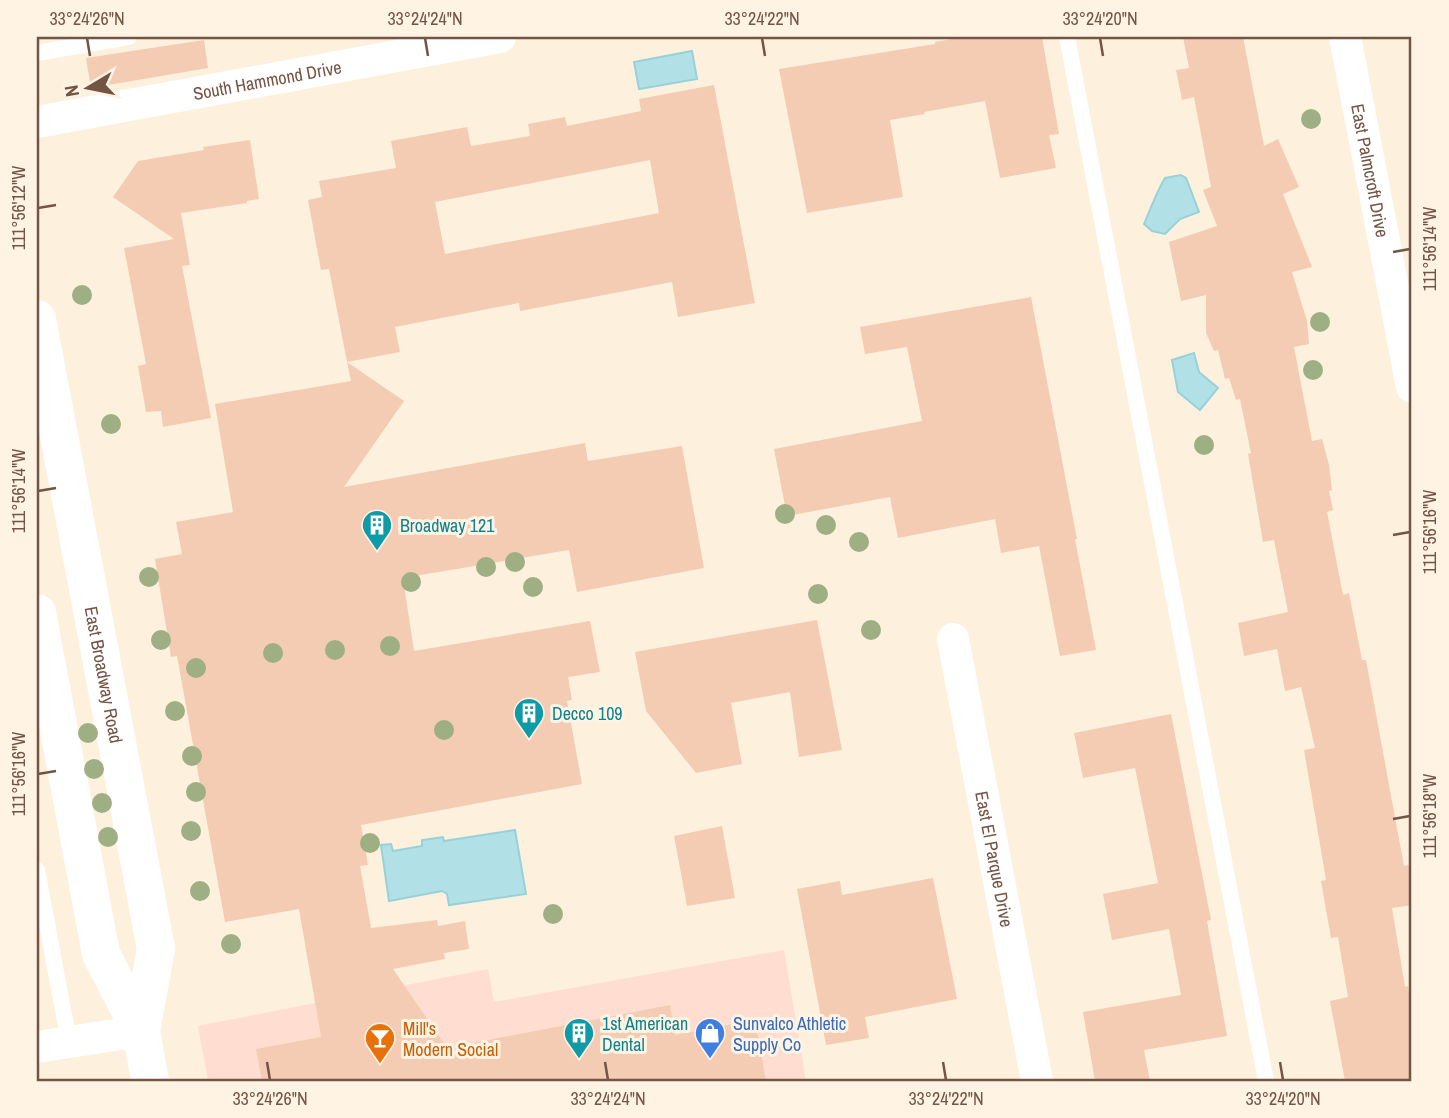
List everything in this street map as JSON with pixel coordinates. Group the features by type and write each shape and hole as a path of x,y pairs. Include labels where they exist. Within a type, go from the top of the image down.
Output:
{"main road":[{"name":"East Broadway Road","path":"37,319 156,949 141,1031"},
{"name":"East Broadway Road","path":"37,613 101,954 141,1031 150,1081"}],"street":[{"name":"South Hammond Drive","path":"37,122 500,37"},
{"name":"East Palmcroft Drive","path":"1345,37 1412,387"},
{"name":"East El Parque Drive","path":"953,639 1037,1081"},
{"path":"37,1047 141,1031"}],"lane":[{"path":"37,53 129,37"},
{"path":"1067,37 1266,1081"},
{"path":"37,870 69,1042"}],"shaded area":[{"path":"784,950 806,1081 208,1081 198,1026 488,969 494,1002"}],"water":[{"path":"692,51 697,79 639,89 634,62"},
{"path":"1181,175 1186,178 1199,212 1180,219 1165,234 1152,231 1144,224 1165,178"},
{"path":"1194,353 1199,372 1218,388 1200,410 1178,392 1172,360"},
{"path":"515,830 526,894 449,905 447,894 442,891 389,901 381,845 391,844 393,851 422,846 422,840 443,837 444,841"}],"building":[{"path":"963,37 1042,37 1059,134 1049,135 1056,168 1000,178 985,101 924,112 925,114 890,120 903,197 807,213 779,69"},
{"path":"1183,37 1243,37 1264,146 1278,139 1299,187 1283,194 1312,267 1292,272 1307,321 1309,344 1294,347 1312,441 1322,439 1329,465 1332,490 1329,491 1333,510 1327,512 1343,595 1349,593 1362,660 1366,660 1404,866 1412,864 1412,905 1392,908 1405,987 1408,986 1412,1010 1412,1081 1345,1081 1330,1001 1348,997 1338,937 1331,938 1321,881 1326,880 1304,750 1315,748 1301,687 1285,691 1277,649 1244,656 1238,623 1288,612 1274,540 1263,542 1248,454 1251,453 1240,399 1236,400 1229,378 1225,379 1218,350 1214,351 1206,333 1206,295 1181,301 1169,242 1217,226 1203,190 1211,187 1194,97 1182,100 1176,70 1189,68"},
{"path":"204,40 208,68 91,88 86,58"},
{"path":"714,85 755,303 678,317 672,282 520,311 519,303 395,327 400,352 347,362 329,269 321,270 308,200 322,197 319,181 396,168 391,141 467,127 471,146 530,136 528,124 565,117 567,126 641,111 639,99","holes":["650,160 659,213 445,254 435,202"]},
{"path":"250,140 259,199 181,213 190,265 182,266 211,418 163,427 161,411 146,412 138,366 146,364 124,248 174,239 113,197 138,161"},
{"path":"1031,297 1096,650 1060,656 1039,546 1001,553 995,519 898,538 890,497 787,516 774,449 922,421 907,347 865,354 860,327"},
{"path":"347,362 404,401 344,487 585,443 588,461 682,446 704,568 577,592 569,550 403,578 414,651 590,621 600,672 568,677 572,700 567,701 582,784 361,825 368,865 360,866 371,928 437,920 438,926 465,921 469,949 444,953 445,959 393,969 447,1048 670,1005 675,1035 755,1020 766,1081 262,1081 256,1049 321,1037 299,909 225,922 177,656 171,657 155,559 182,554 176,522 233,512 215,404 351,381"},
{"path":"817,620 842,750 799,757 790,692 731,703 742,764 696,773 646,711 635,652"},
{"path":"1171,714 1211,920 1207,921 1227,1036 1144,1050 1150,1081 1095,1081 1083,1012 1181,995 1169,929 1112,940 1103,894 1158,883 1135,768 1083,778 1074,733"},
{"path":"722,826 735,898 687,906 674,836"},
{"path":"933,878 957,999 865,1017 869,1038 826,1045 797,889 840,881 842,895"}],"place":[{"name":"Broadway 121","path":"377,552"},
{"name":"Decco 109","path":"529,740"},
{"name":"1st American Dental","path":"579,1060"},
{"name":"Sunvalco Athletic Supply Co","path":"710,1060"},
{"name":"Mill's Modern Social","path":"380,1065"}]}
